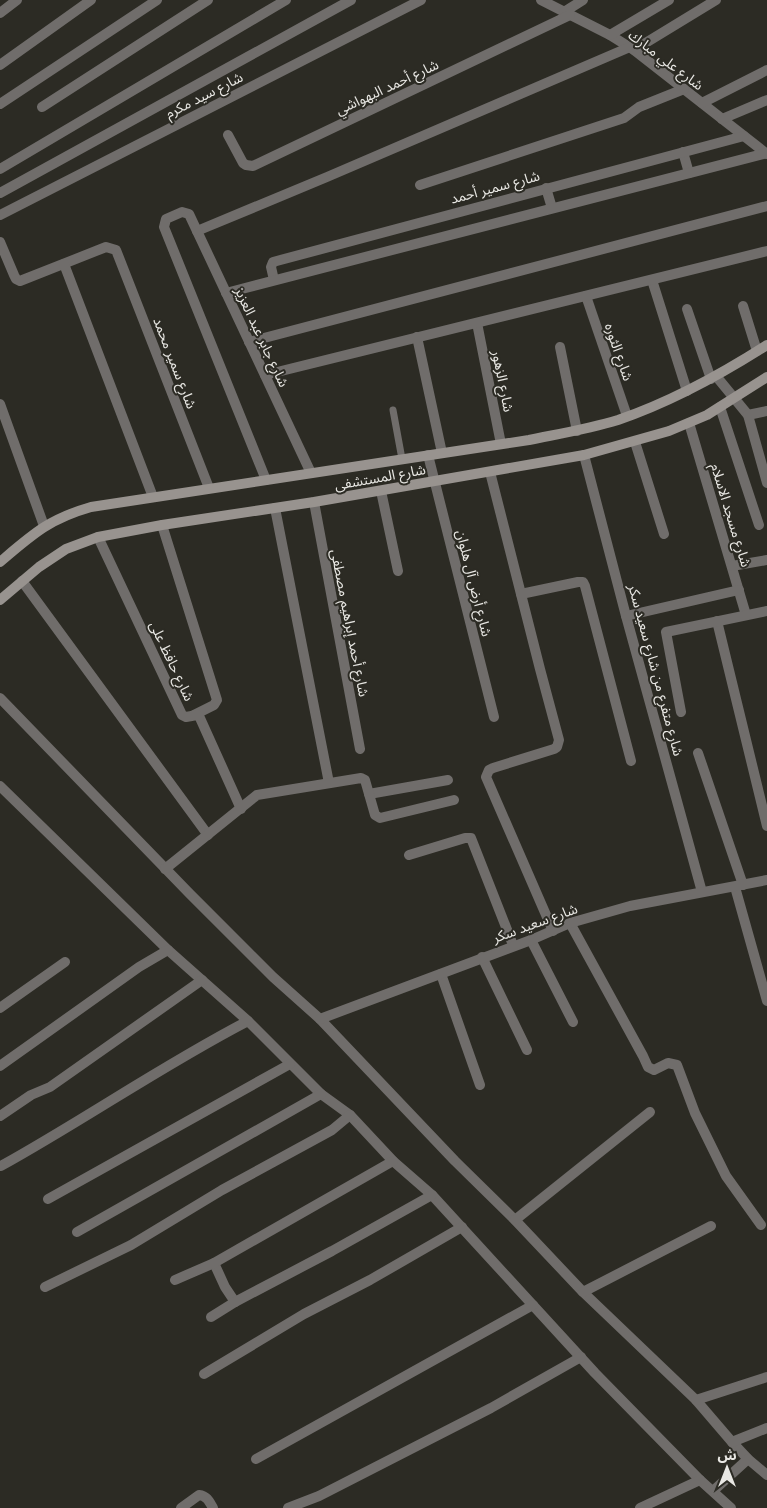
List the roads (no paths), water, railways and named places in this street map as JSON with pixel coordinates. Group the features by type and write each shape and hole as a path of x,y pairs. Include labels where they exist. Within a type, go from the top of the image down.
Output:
{"street":[{"path":"0,13 18,0"},
{"path":"0,65 91,0"},
{"path":"0,104 157,0"},
{"path":"42,107 208,0"},
{"path":"0,169 286,0"},
{"path":"0,193 351,0"},
{"name":"شارع سيد مكرم","path":"0,215 421,0"},
{"name":"شارع علي مبارك","path":"541,0 610,35 632,49 767,153"},
{"name":"شارع أحمد البهواشي","path":"228,135 244,163 253,166 567,14 583,0"},
{"path":"610,35 669,0"},
{"path":"197,231 632,49 716,0"},
{"path":"702,103 767,70"},
{"path":"420,185 624,118 639,107 684,90"},
{"path":"722,119 767,100"},
{"name":"شارع سمير أحمد","path":"274,280 270,267 273,262 744,136"},
{"path":"683,152 690,173"},
{"path":"226,293 767,153"},
{"path":"546,188 552,208"},
{"path":"249,342 767,206"},
{"name":"شارع جابر عبد العزيز","path":"266,480 164,227 166,219 182,212 189,214 311,473"},
{"path":"0,242 16,279 23,280 64,264 153,497"},
{"name":"شارع سمير محمد","path":"64,264 106,247 116,250 209,488"},
{"path":"265,375 767,251"},
{"path":"652,280 687,391"},
{"name":"شارع الثوره","path":"586,296 627,416"},
{"path":"744,306 757,352"},
{"path":"687,309 714,377 748,415 767,483"},
{"name":"شارع الزهور","path":"477,323 501,444"},
{"path":"417,337 442,453"},
{"name":"شارع المستشفى","path":"0,562 44,526 72,512 91,506 577,431 660,404 714,377 767,345"},
{"path":"560,347 577,431"},
{"name":"شارع المستشفى","path":"0,600 38,567 66,550 98,538 162,525 382,491 584,455 635,442 689,423 707,415 767,377"},
{"path":"0,404 44,526"},
{"path":"720,407 759,524"},
{"path":"748,415 767,412"},
{"name":"شارع مسجد الاسلام","path":"689,423 746,615"},
{"path":"635,442 664,534"},
{"name":"شارع أرض آل هلوان","path":"428,455 494,717"},
{"name":"شارع متفرع من شارع سعيد سكر","path":"584,455 702,892"},
{"path":"490,472 559,740 557,747 554,749 493,768 489,770 486,777 553,931"},
{"path":"382,491 398,571"},
{"name":"شارع أحمد إبراهيم مصطفى","path":"314,502 360,749"},
{"path":"275,508 329,783"},
{"path":"162,525 217,700 214,706 194,715"},
{"name":"شارع حافظ على","path":"98,538 182,715 186,717 194,715 200,718 241,809"},
{"path":"732,566 767,560"},
{"path":"22,581 208,835"},
{"path":"521,594 583,582 630,760"},
{"path":"626,616 738,590"},
{"path":"681,712 666,634 668,631 767,611"},
{"path":"716,621 767,826"},
{"path":"0,698 165,869 273,977 320,1019 455,1161 584,1292 696,1400 748,1459 767,1475"},
{"path":"698,753 739,886 767,1001"},
{"path":"165,869 250,800 265,793 361,778 365,780 375,815 378,818 454,800"},
{"path":"369,794 448,780"},
{"path":"0,786 168,950 248,1021 322,1094 350,1115 392,1161 432,1195 581,1357 700,1480 730,1508"},
{"path":"409,855 465,838 471,838 513,945"},
{"name":"شارع سعيد سكر","path":"320,1019 530,940 570,923 630,906 767,880"},
{"path":"570,923 648,1067 654,1070 668,1063 677,1065 695,1114 726,1176 761,1225"},
{"path":"530,940 573,1022"},
{"path":"0,1066 139,968 168,950"},
{"path":"482,957 527,1050"},
{"path":"0,1008 65,962"},
{"path":"441,974 480,1085"},
{"path":"0,1116 31,1096 50,1087 202,980"},
{"path":"1,1166 59,1134 207,1042 248,1021"},
{"path":"48,1199 290,1064"},
{"path":"77,1232 322,1094"},
{"path":"514,1220 650,1112"},
{"path":"45,1287 131,1245 222,1190 332,1130 350,1115"},
{"path":"175,1280 214,1263 392,1161"},
{"path":"211,1317 432,1195"},
{"path":"584,1292 711,1226"},
{"path":"204,1374 304,1314 370,1280 462,1227"},
{"path":"214,1263 225,1287 236,1302"},
{"path":"256,1459 532,1305"},
{"path":"288,1508 319,1496 491,1408 581,1357"},
{"path":"696,1400 767,1377"},
{"path":"732,1442 767,1428"},
{"path":"713,1491 748,1459"},
{"path":"640,1508 700,1480"},
{"path":"181,1508 199,1495 208,1499 213,1508"}],"lane":[{"path":"393,410 402,459"}]}
